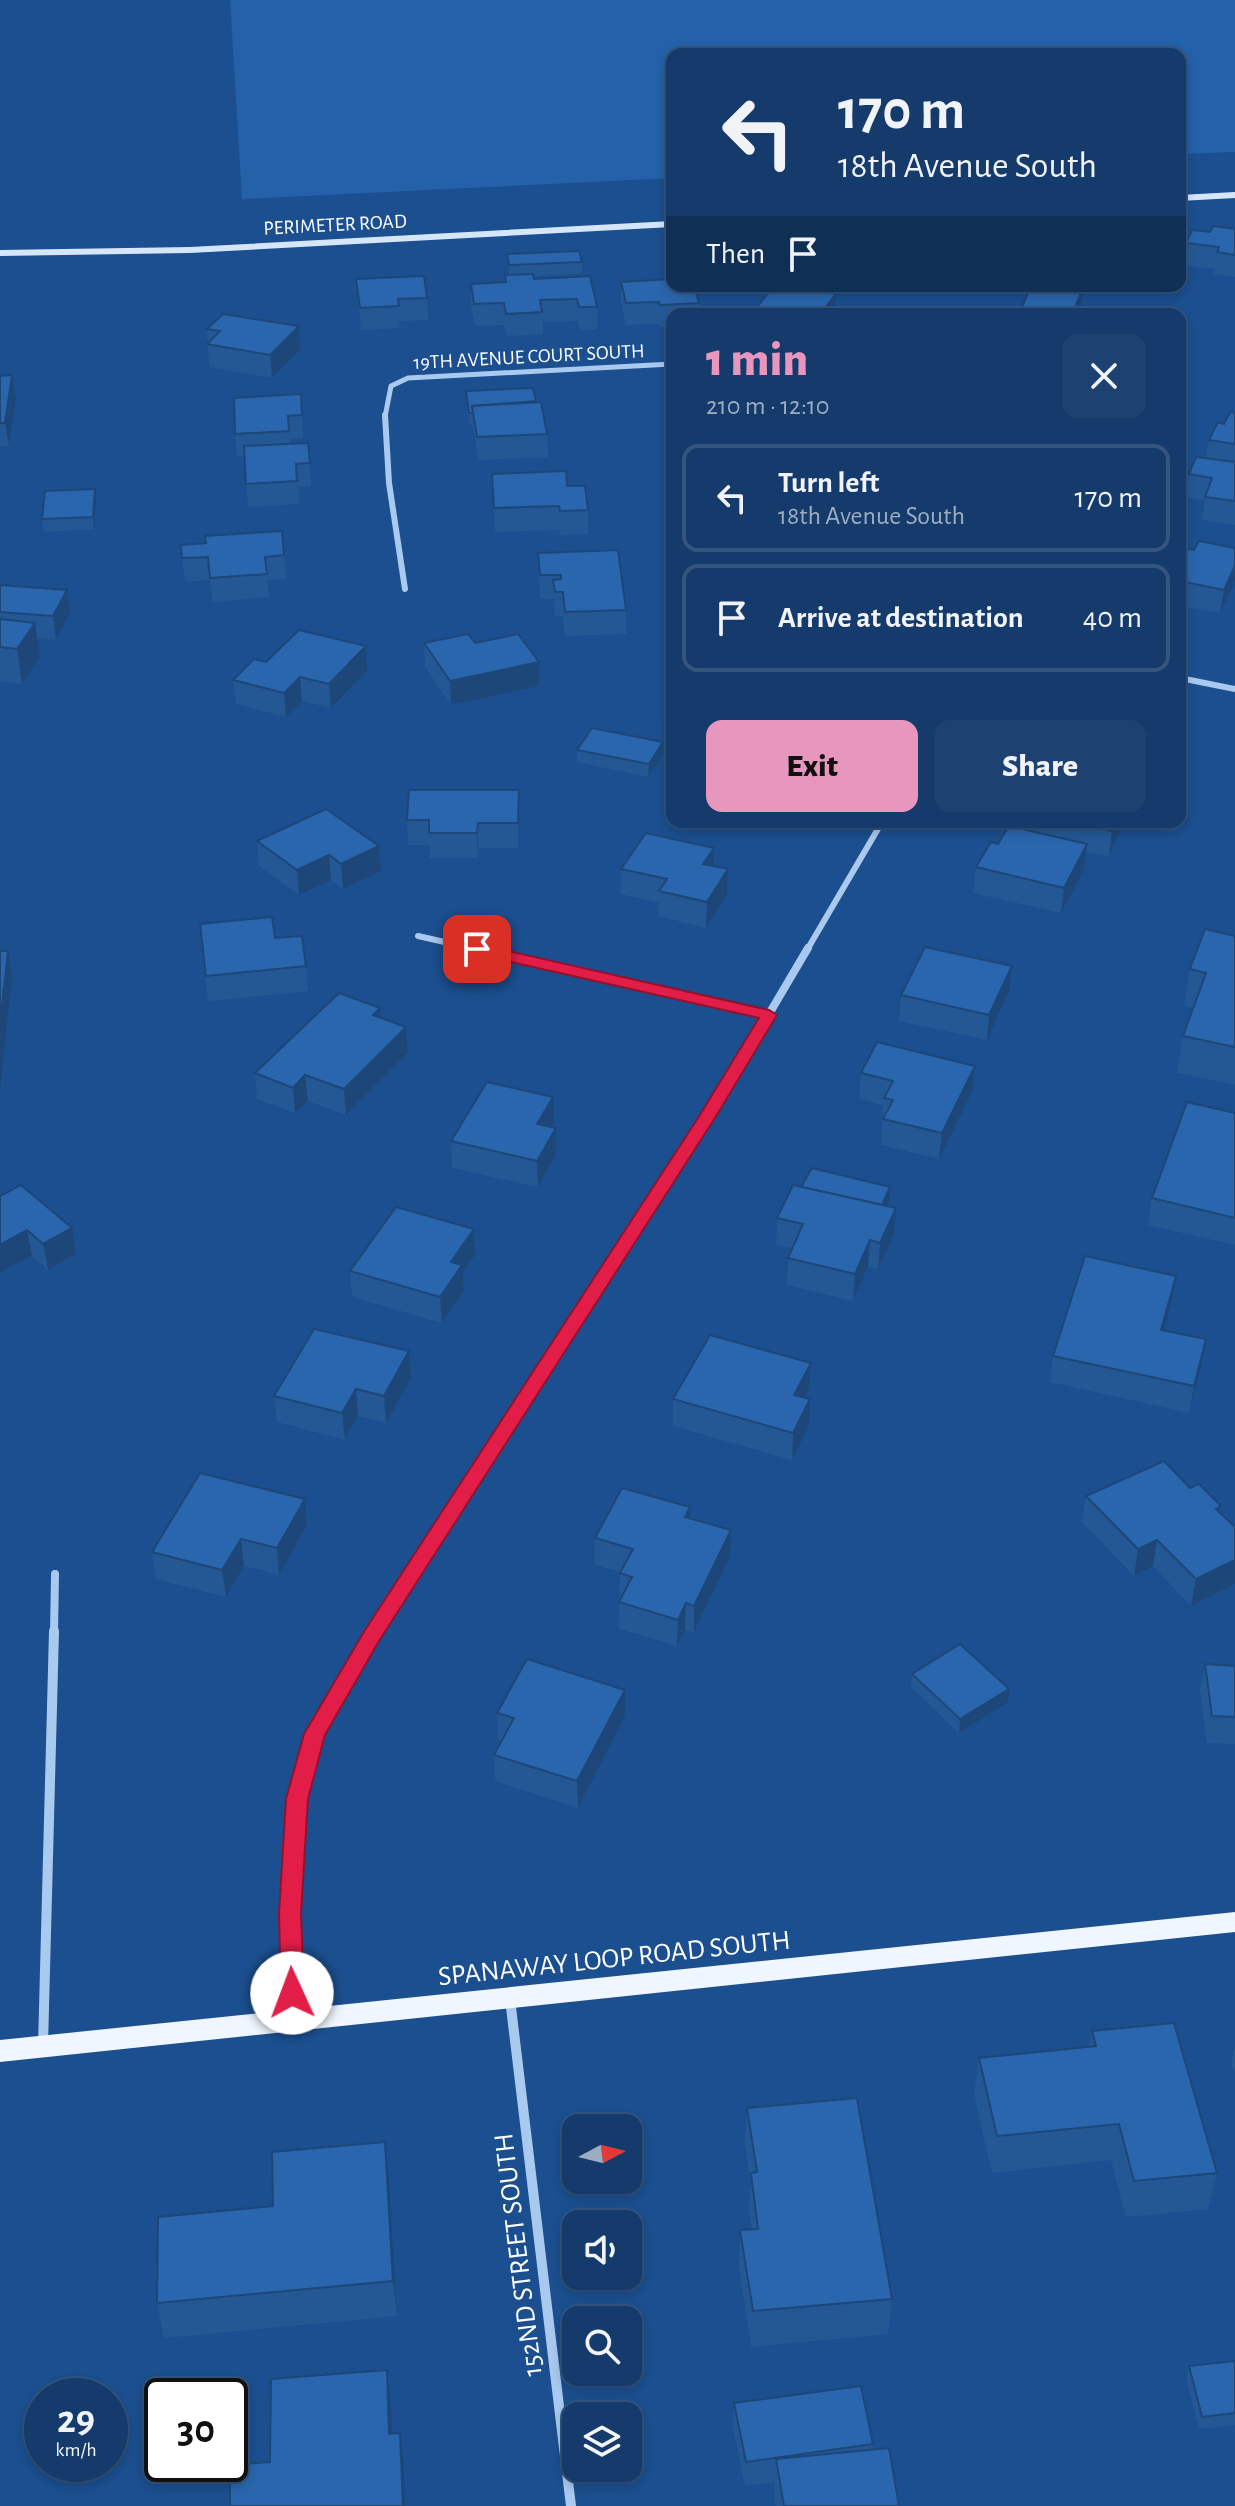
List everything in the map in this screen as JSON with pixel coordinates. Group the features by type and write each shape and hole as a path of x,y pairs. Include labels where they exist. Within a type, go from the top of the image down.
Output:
{"main road":[{"name":"SPANAWAY LOOP ROAD SOUTH","path":"0,2051 1235,1922"}],"street":[{"path":"1186,198 1235,195"},
{"name":"PERIMETER ROAD","path":"0,253 190,250 666,224"},
{"name":"19TH AVENUE COURT SOUTH","path":"405,589 397,546 383,410 390,386 398,381 427,375 666,364"},
{"path":"1186,679 1235,689"},
{"path":"293,2020 290,1914 297,1799 315,1734 372,1635 715,1105 878,828"},
{"path":"418,936 769,1015"},
{"path":"43,2047 55,1574"},
{"name":"152ND STREET SOUTH","path":"510,1999 571,2506"}],"shaded area":[{"path":"230,0 1235,0 1235,152 1186,154 1186,48 666,48 666,178 242,199"}],"building":[{"path":"1213,226 1235,229 1235,255 1217,252 1219,247 1186,243 1192,230 1210,232"},
{"path":"579,251 582,262 509,265 507,254"},
{"path":"533,274 534,279 590,276 597,307 579,307 577,299 540,300 542,312 506,314 504,303 474,304 471,284 506,282 505,275"},
{"path":"424,276 427,298 398,299 399,306 360,308 356,279"},
{"path":"666,279 666,292 696,292 699,303 626,303 621,282"},
{"path":"769,292 836,294 825,308 756,308"},
{"path":"1028,292 1081,292 1075,308 1022,308"},
{"path":"223,314 299,326 270,355 207,344 220,331 207,329"},
{"path":"12,375 5,423 0,423 0,376"},
{"path":"533,388 536,401 472,406 473,413 469,413 466,391"},
{"path":"301,394 302,415 288,416 289,431 235,434 234,398"},
{"path":"541,402 547,434 477,437 472,406"},
{"path":"1230,412 1235,413 1235,444 1209,440 1218,422 1224,424"},
{"path":"308,443 310,463 296,464 297,481 246,484 244,446"},
{"path":"1196,457 1235,462 1235,501 1205,497 1212,478 1189,474"},
{"path":"566,471 567,486 585,486 588,510 560,511 559,506 494,508 492,474"},
{"path":"95,489 93,517 42,519 45,491"},
{"path":"282,531 284,555 265,557 267,574 210,578 208,557 182,558 181,545 206,543 205,536"},
{"path":"1199,541 1235,548 1235,566 1224,590 1186,582 1186,549 1194,550"},
{"path":"618,550 626,610 565,612 563,592 555,592 553,580 561,579 561,575 540,575 538,553"},
{"path":"0,585 67,590 53,616 0,612"},
{"path":"0,619 35,623 17,649 0,647"},
{"path":"299,630 366,646 329,684 300,677 284,693 233,680 254,659 266,662"},
{"path":"468,634 475,643 518,634 539,662 450,681 424,643"},
{"path":"592,728 663,742 649,764 577,750"},
{"path":"409,790 519,790 518,823 478,823 477,833 429,833 429,820 407,820"},
{"path":"326,809 379,846 341,864 329,855 297,870 257,841"},
{"path":"1008,828 1018,828 1087,844 1064,888 976,867 991,842 998,844"},
{"path":"646,833 714,848 703,864 728,869 707,902 659,891 667,879 621,869"},
{"path":"272,917 275,938 302,936 306,966 206,976 200,924"},
{"path":"1205,929 1235,936 1235,1047 1183,1036 1206,973 1190,969"},
{"path":"925,947 1012,966 989,1015 901,995"},
{"path":"0,951 8,951 0,1023"},
{"path":"339,993 380,1008 373,1015 406,1027 344,1089 305,1075 293,1088 255,1073"},
{"path":"877,1042 975,1066 942,1133 883,1119 893,1100 884,1098 893,1081 861,1073"},
{"path":"487,1082 553,1097 537,1124 556,1128 537,1161 451,1141"},
{"path":"1187,1102 1235,1113 1235,1218 1152,1198"},
{"path":"812,1168 890,1187 882,1205 801,1187"},
{"path":"21,1185 72,1228 43,1244 27,1230 0,1245 0,1196"},
{"path":"793,1185 896,1208 880,1243 870,1240 855,1274 788,1258 803,1224 777,1218"},
{"path":"396,1207 474,1229 451,1262 462,1265 440,1297 350,1271"},
{"path":"1085,1256 1176,1276 1161,1330 1206,1339 1194,1386 1053,1356"},
{"path":"314,1329 409,1351 384,1396 356,1389 342,1413 274,1396"},
{"path":"710,1335 811,1363 794,1395 810,1399 793,1433 673,1399"},
{"path":"1164,1461 1190,1488 1199,1484 1221,1506 1216,1509 1235,1527 1235,1560 1196,1579 1157,1540 1138,1549 1086,1496"},
{"path":"200,1473 305,1499 277,1548 241,1539 222,1570 152,1552"},
{"path":"622,1488 690,1507 685,1517 731,1530 694,1606 686,1603 678,1620 619,1602 632,1577 620,1573 633,1549 595,1538"},
{"path":"960,1644 1009,1689 960,1719 912,1674"},
{"path":"527,1659 625,1690 577,1781 494,1755 514,1718 497,1713"},
{"path":"1205,1664 1235,1666 1235,1717 1212,1716"},
{"path":"1174,2023 1217,2173 1134,2181 1119,2124 997,2136 979,2058 1096,2046 1092,2031"},
{"path":"857,2098 892,2299 753,2311 740,2230 758,2229 751,2173 757,2172 747,2108"},
{"path":"385,2142 393,2281 157,2303 158,2217 273,2206 272,2152"},
{"path":"1235,2361 1235,2413 1202,2417 1189,2366"},
{"path":"387,2370 389,2434 400,2433 403,2506 230,2506 230,2482 248,2482 248,2464 270,2462 271,2379"},
{"path":"861,2386 873,2444 746,2462 734,2403"},
{"path":"889,2448 899,2506 784,2506 776,2459"}],"route":[{"path":"292,1993 290,1914 297,1799 315,1734 372,1635 707,1118 769,1015 477,949"}]}
